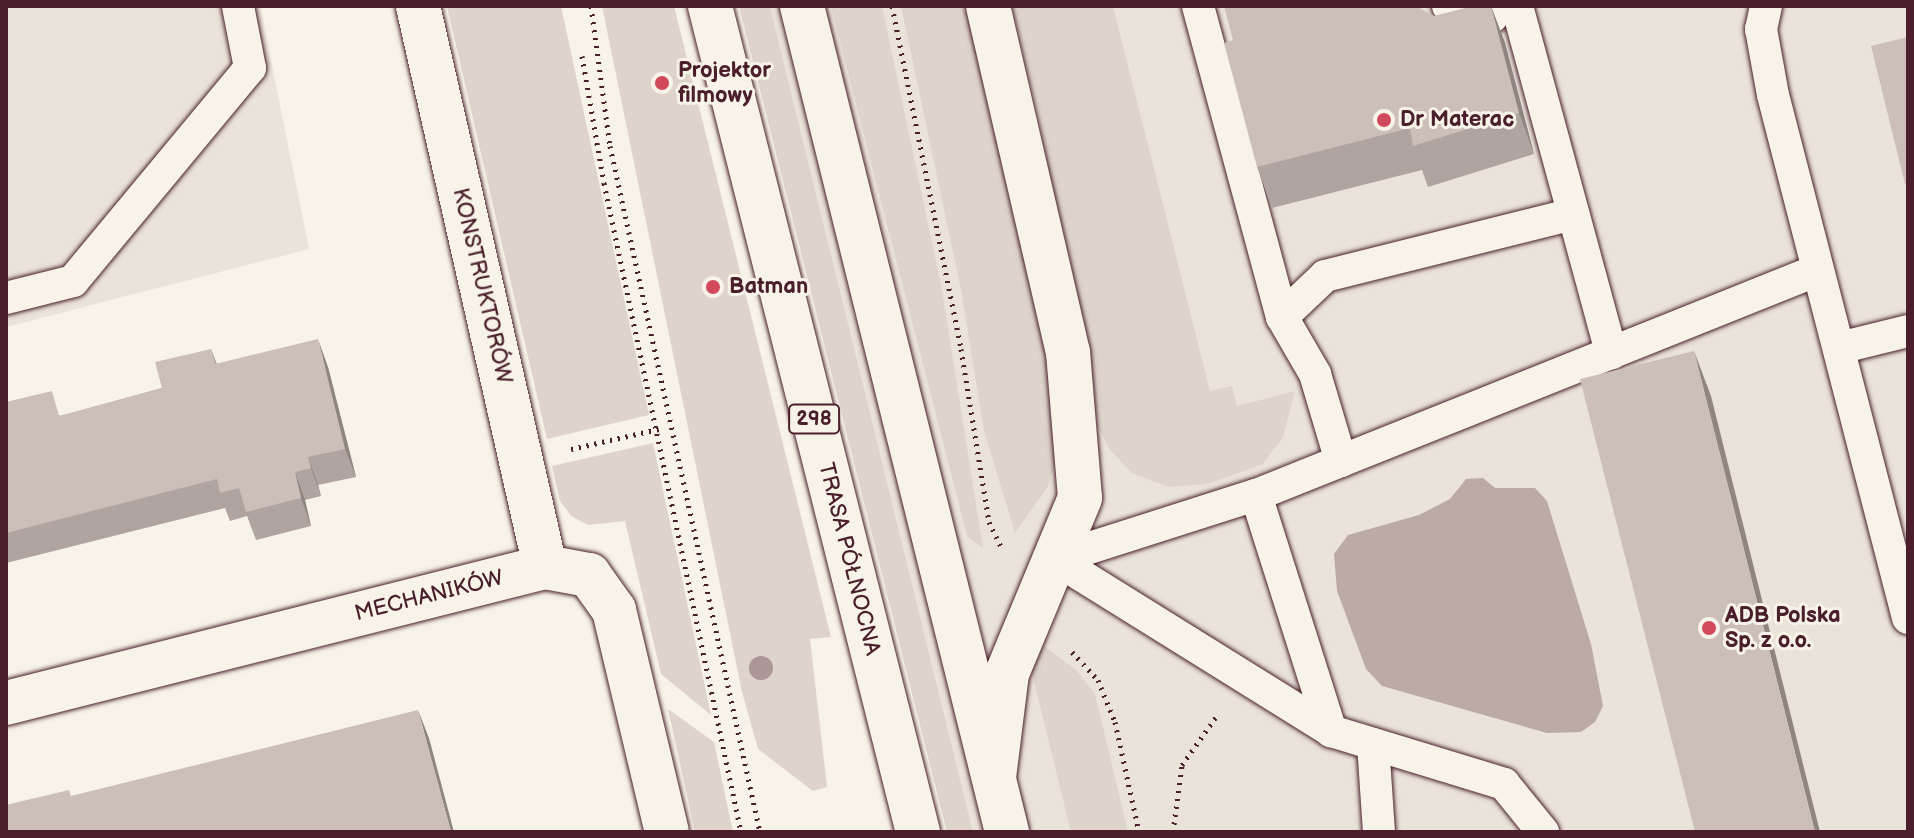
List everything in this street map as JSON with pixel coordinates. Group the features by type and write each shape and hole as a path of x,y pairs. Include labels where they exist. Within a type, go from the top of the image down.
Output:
{"street":[{"name":"KONSTRUKTORÓW","path":"418,6 545,567"},
{"name":"TRASA PÓŁNOCNA","path":"710,6 918,832"},
{"path":"802,6 1007,832"},
{"path":"988,6 1068,352 1080,498 1031,607 1007,673 994,777"},
{"name":"MECHANIKÓW","path":"6,703 545,567 589,575 614,610 667,832"}],"lane":[{"path":"6,298 73,281 250,68 238,6"},
{"path":"1198,6 1282,317 1315,374 1341,461"},
{"path":"1448,6 1469,24 1517,7 1611,353"},
{"path":"1766,6 1761,29 1773,95 1908,618"},
{"path":"1282,317 1325,276 1573,214"},
{"path":"1055,559 1256,495 1818,270"},
{"path":"1839,348 1908,331"},
{"path":"1256,495 1331,731"},
{"path":"1055,559 1331,731 1504,784 1543,832"},
{"path":"1373,744 1379,832"}],"path":[{"path":"591,6 610,146 760,832"},
{"path":"892,6 959,335 989,522 1031,607 1098,680 1115,722 1139,832"},
{"path":"582,56 604,183 741,832"},
{"path":"1173,832 1182,765 1244,677"}],"shaded area":[{"path":"6,6 260,6 309,249 6,327"},
{"path":"447,6 561,6 649,415 547,439"},
{"path":"602,6 674,6 831,637 810,639 827,787 813,791 758,749 742,692"},
{"path":"739,6 770,6 973,832 947,832"},
{"path":"770,6 1908,6 1908,832 973,832"},
{"path":"831,6 882,6 942,290 983,548 967,536"},
{"path":"901,6 974,6 1050,376 1059,449 1048,486 1015,533 984,431 961,290"},
{"path":"1012,6 1113,6 1210,391 1232,386 1237,406 1295,391 1283,437 1263,464 1208,484 1168,487 1132,473 1111,451 1094,419 1038,113"},
{"path":"653,443 711,715 661,674 625,521 588,525 571,516 560,501 552,466"},
{"path":"1483,478 1495,488 1535,488 1547,501 1591,644 1603,706 1595,722 1581,732 1547,733 1382,686 1366,669 1337,591 1334,554 1348,535 1419,515 1450,499 1466,479"},
{"path":"1040,643 1076,670 1095,694 1128,832 1071,832 1031,669"},
{"path":"668,709 714,742 733,832 695,832"}],"building":[{"name":"Dr Materac","path":"1224,6 1416,6 1434,16 1473,6 1491,6 1519,113 1413,146 1410,128 1257,167 1224,43 1233,40"},
{"path":"1908,37 1908,183 1905,184 1871,46"},
{"path":"318,339 345,449 308,457 311,468 295,472 301,498 246,512 239,488 220,493 217,479 6,533 6,402 52,391 59,416 162,388 155,362 211,349 215,364"},
{"name":"ADB Polska Sp. z o.o.","path":"1694,351 1815,832 1695,832 1580,379"},
{"path":"418,710 451,832 6,832 6,805 69,790 71,796"}],"place":[{"name":"Projektor filmowy","path":"662,83"},
{"name":"Dr Materac","path":"1384,120"},
{"name":"Batman","path":"713,287"},
{"name":"ADB Polska Sp. z o.o.","path":"1709,628"}]}
